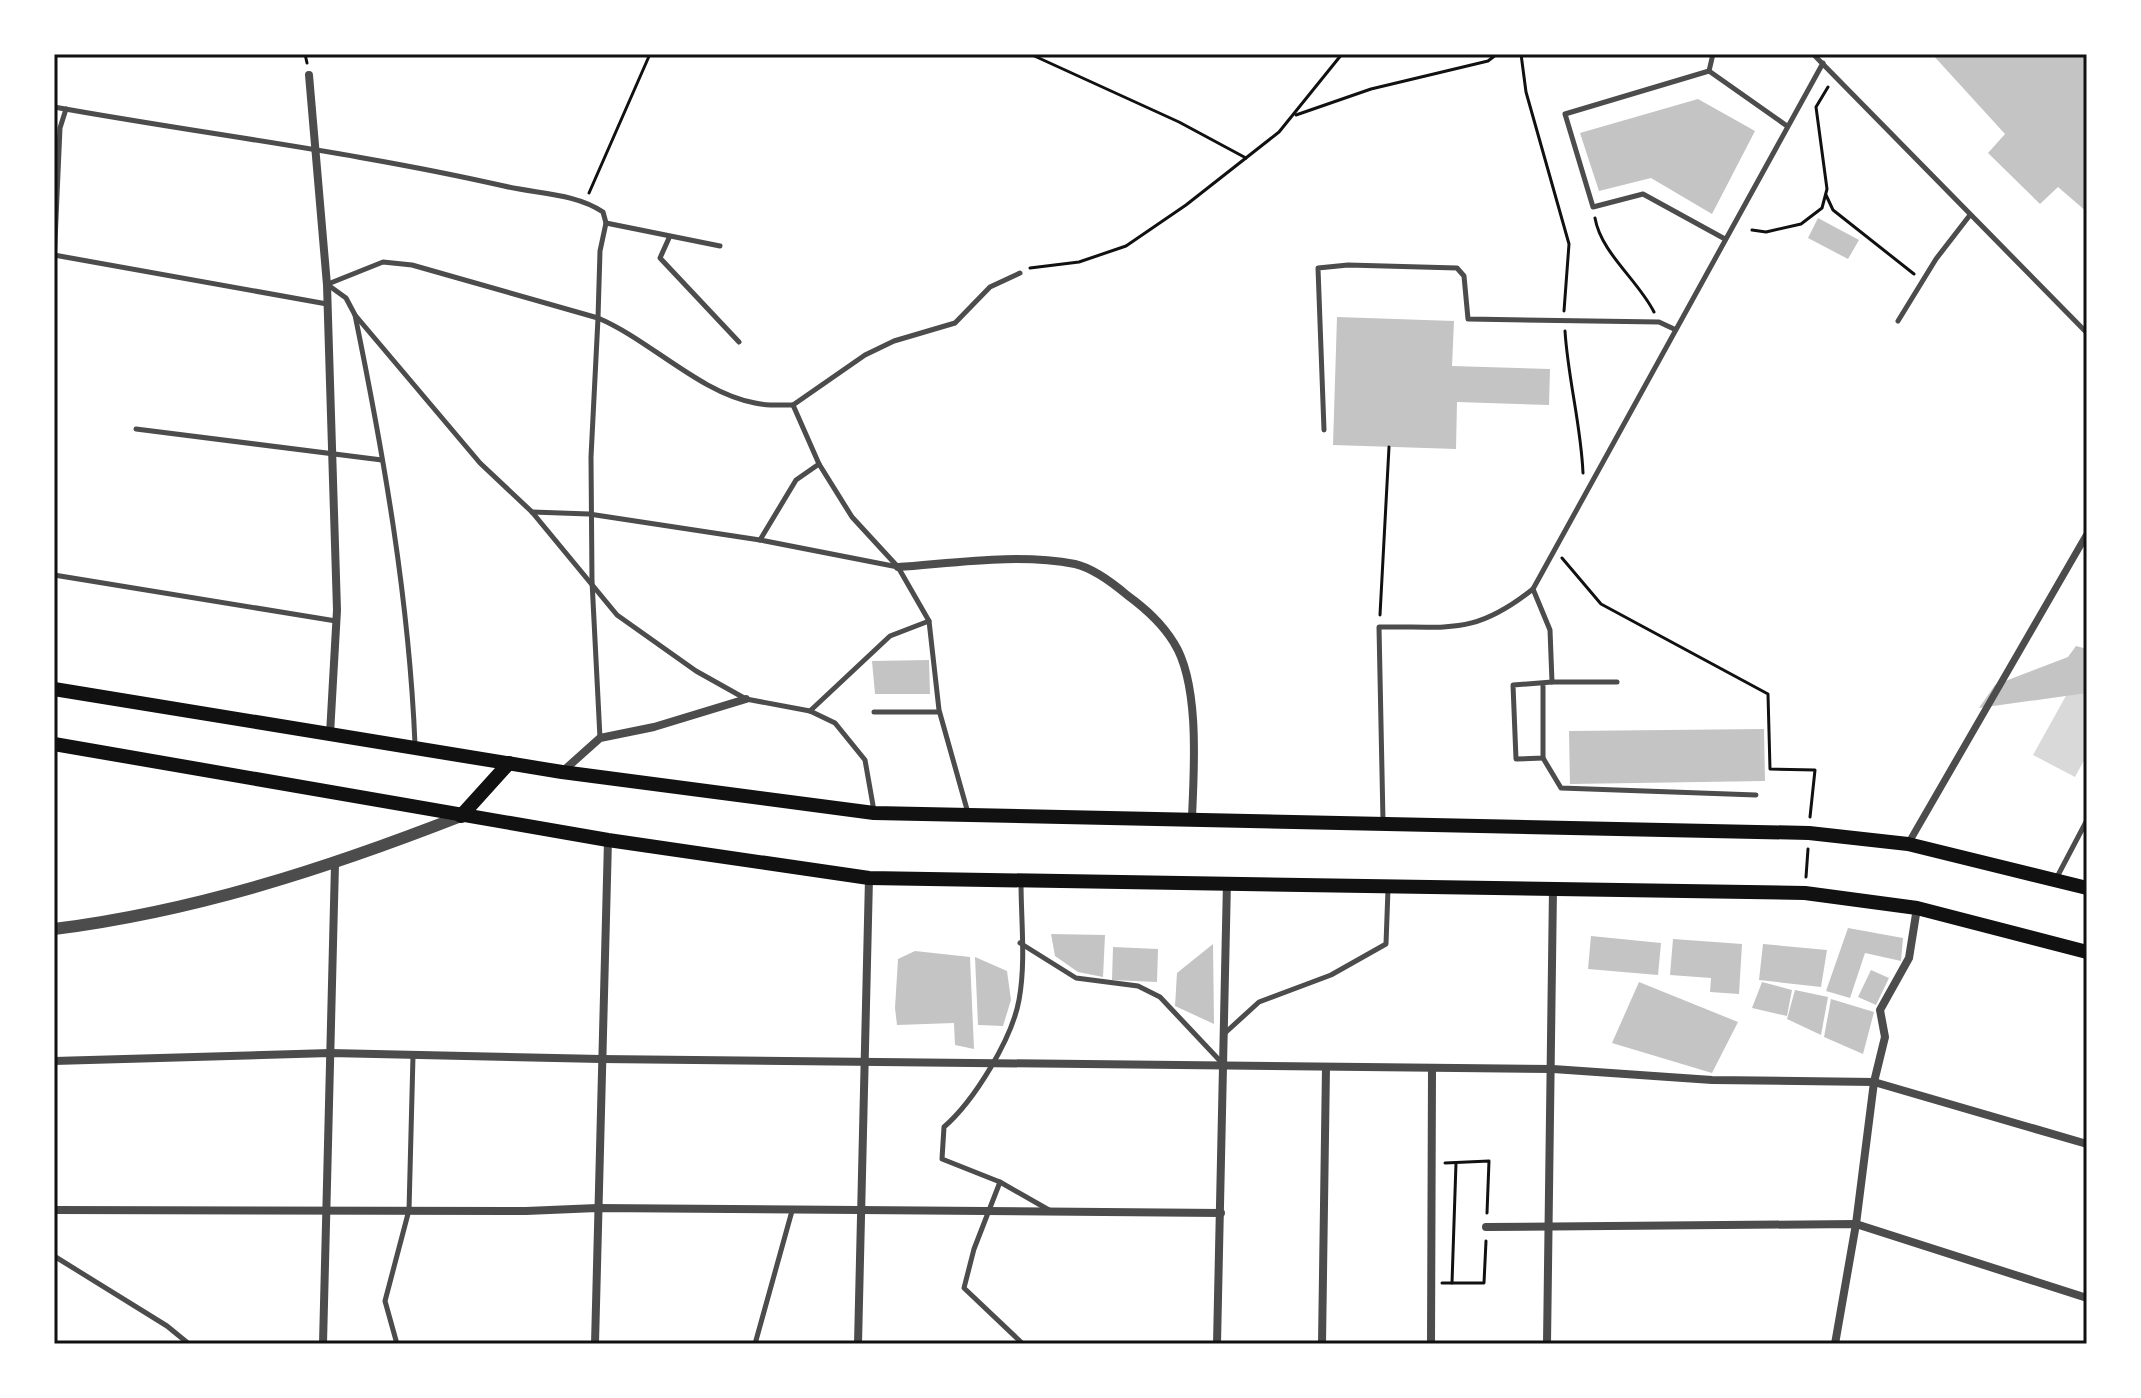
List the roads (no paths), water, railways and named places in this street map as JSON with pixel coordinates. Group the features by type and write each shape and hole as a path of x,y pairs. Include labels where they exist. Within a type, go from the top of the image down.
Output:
{"main road":[{"path":"54,689 562,772 874,813 1192,817 1809,833 1908,844 2087,888"},
{"path":"54,744 461,816 869,878 1227,881 1805,893 1917,908 2087,952"},
{"path":"461,816 509,763"}],"street":[{"path":"309,75 313,150 327,285 337,621 330,734"},
{"path":"1908,844 2087,534"},
{"path":"898,567 985,560 1078,565 1118,588 1153,615 1176,645 1186,672 1192,727 1192,817"},
{"path":"562,772 600,738 654,727 746,699"},
{"path":"54,929 189,906 335,864 461,816"},
{"path":"595,1344 608,840"},
{"path":"323,1344 335,864"},
{"path":"858,1344 869,878"},
{"path":"1217,1344 1227,881"},
{"path":"1547,1344 1553,888"},
{"path":"1835,1344 1856,1224 1874,1082 1885,1037 1880,1010 1909,958 1917,908"},
{"path":"54,1061 330,1053 601,1059 1553,1069 1712,1080 1874,1082 2087,1144"},
{"path":"1322,1344 1326,1067"},
{"path":"1431,1344 1432,1068"},
{"path":"54,1210 597,1208 1221,1213"},
{"path":"1486,1227 1856,1224 2087,1298"}],"lane":[{"path":"1709,71 1713,54"},
{"path":"1813,54 2087,333"},
{"path":"1383,822 1379,627 1470,626 1502,614 1533,589 1823,63"},
{"path":"1709,71 1787,126"},
{"path":"1709,71 1565,114 1593,207 1643,194 1725,239"},
{"path":"54,107 586,200 603,212 606,223 600,251 592,515 600,738"},
{"path":"54,264 60,128 66,109"},
{"path":"1898,321 1970,215"},
{"path":"606,223 720,246"},
{"path":"669,238 660,258 739,342"},
{"path":"54,255 327,304"},
{"path":"327,285 383,262 412,265 598,318 623,329 716,389 755,403 793,405 865,355 894,341 955,323 990,287 1020,273"},
{"path":"1324,430 1318,268 1348,265 1457,268 1464,276 1468,319 1659,322 1674,329"},
{"path":"327,285 346,298 355,315 480,463 532,512 617,615 644,636 746,699 810,711 835,723 865,760 874,813"},
{"path":"355,315 405,605 415,704 416,749"},
{"path":"793,405 819,464 852,517 898,567 929,621 939,712 969,814"},
{"path":"136,429 382,460"},
{"path":"760,540 796,480 819,464"},
{"path":"532,512 592,515 760,540 898,567"},
{"path":"54,575 337,621"},
{"path":"1533,589 1550,630 1552,682"},
{"path":"810,711 890,636 929,621"},
{"path":"1543,758 1516,759 1513,685 1617,682"},
{"path":"1543,683 1543,758 1561,788 1756,795"},
{"path":"874,712 939,712"},
{"path":"2055,880 2087,820"},
{"path":"1022,879 1019,998 1014,1020 992,1063 961,1112 944,1127 942,1159 1000,1182 1053,1213"},
{"path":"1224,1034 1259,1002 1331,975 1386,944 1388,885"},
{"path":"1020,943 1076,978 1138,986 1160,997 1223,1065"},
{"path":"397,1344 385,1301 409,1210 413,1055"},
{"path":"1000,1182 964,1288 1023,1344"},
{"path":"755,1344 792,1211"},
{"path":"54,1256 167,1326 189,1344"}]}
